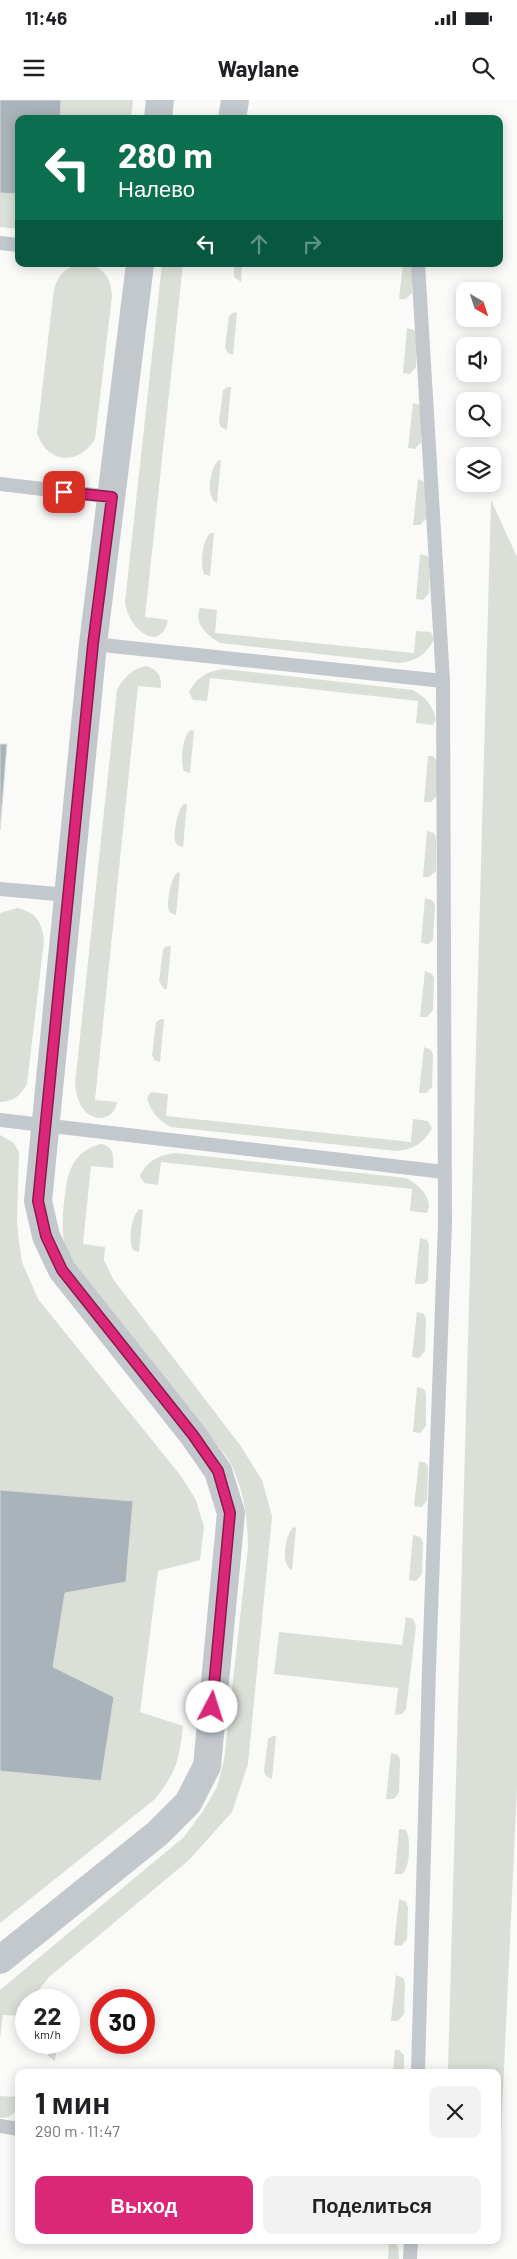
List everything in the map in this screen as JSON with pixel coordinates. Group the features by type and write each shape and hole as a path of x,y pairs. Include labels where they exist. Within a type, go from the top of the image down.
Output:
{"street":[{"path":"158,115 160,100"},
{"path":"233,115 235,100"},
{"path":"0,1960 158,1833 188,1804 207,1766 230,1513 218,1471 193,1435 62,1270 46,1236 38,1201 93,644 140,267"}],"lane":[{"path":"0,243 15,245"},
{"path":"418,267 443,681 445,1233 429,1648 418,2069"},
{"path":"0,484 112,497"},
{"path":"93,644 443,681"},
{"path":"0,890 68,896"},
{"path":"0,1120 444,1172"},
{"path":"0,2126 15,2128"},
{"path":"410,2259 411,2244"}],"shaded area":[{"path":"0,100 133,100 131,115 15,115 15,229 0,227"},
{"path":"70,267 98,268 103,271 108,279 112,296 95,439 80,454 63,458 55,456 48,451 37,433 54,289 59,278"},
{"path":"162,267 183,267 145,617 168,620 164,630 159,635 152,637 138,629 127,612 125,602"},
{"path":"234,267 242,267 241,282 234,277"},
{"path":"403,267 413,267 412,293 406,299 399,299"},
{"path":"234,312 237,313 233,355 228,353 225,348 229,316"},
{"path":"407,328 414,330 417,335 416,367 410,374 403,373"},
{"path":"231,387 227,430 221,427 219,422 223,390"},
{"path":"413,403 420,405 422,410 421,442 415,449 408,448"},
{"path":"221,460 217,503 211,495 210,482 213,469"},
{"path":"418,479 425,482 426,519 420,525 413,525"},
{"path":"491,500 517,557 517,1788 501,2133 501,2069 448,2069"},
{"path":"211,533 214,533 210,576 204,574 202,559 204,546"},
{"path":"420,554 427,556 430,561 429,593 423,600 416,599"},
{"path":"200,608 217,610 215,633 414,653 416,631 431,632 434,639 428,649 420,656 411,661 400,663 220,643 211,637 200,624 198,614"},
{"path":"146,666 158,674 161,680 161,688 138,686 95,1100 117,1102 110,1115 96,1118 87,1113 80,1104 75,1084 117,690 129,674"},
{"path":"224,669 413,690 428,702 436,720 433,725 416,723 418,701 210,678 207,701 193,700 189,692 195,682 212,671"},
{"path":"191,730 194,731 190,773 184,771 182,755 186,737"},
{"path":"428,756 433,756 437,761 437,796 431,802 424,802"},
{"path":"184,804 187,804 183,847 176,843 175,829 178,816"},
{"path":"427,831 434,833 436,838 436,871 429,877 423,877"},
{"path":"178,872 180,873 176,915 169,911 168,903 171,884"},
{"path":"425,898 432,900 435,905 433,940 428,944 421,943"},
{"path":"17,908 29,912 37,919 42,928 44,941 27,1084 16,1097 0,1102 0,913"},
{"path":"171,946 167,989 164,989 159,981 163,950 165,947"},
{"path":"425,971 432,974 434,978 433,1010 427,1017 420,1017"},
{"path":"164,1019 160,1062 154,1060 152,1055 156,1022"},
{"path":"424,1047 431,1050 433,1055 432,1087 426,1093 419,1093"},
{"path":"151,1092 168,1094 166,1116 411,1142 413,1119 428,1121 432,1128 426,1138 418,1144 409,1149 397,1151 171,1127 153,1111 147,1098"},
{"path":"0,1135 14,1143 19,1152 17,1220 19,1242 22,1262 38,1299 181,1476 196,1500 204,1527 200,1560 158,1571 140,1712 183,1726 176,1765 168,1781 155,1799 0,1923"},
{"path":"101,1144 111,1150 113,1168 91,1166 83,1244 105,1247 104,1260 113,1279 240,1445 262,1480 272,1516 248,1764 232,1812 189,1860 49,1977 40,1989 15,1989 15,2016 3,2015 0,2038 0,1990 184,1837 203,1811 217,1787 224,1760 248,1547 244,1502 229,1460 95,1297 74,1268 69,1257 63,1231 67,1179 76,1159 93,1146"},
{"path":"175,1153 406,1178 424,1192 429,1207 427,1213 410,1211 412,1189 161,1162 158,1185 144,1183 140,1176 146,1166 158,1157"},
{"path":"140,1209 143,1210 139,1252 133,1250 131,1246 131,1235 134,1217"},
{"path":"420,1238 427,1240 429,1245 428,1281 423,1284 415,1284"},
{"path":"417,1312 424,1314 426,1319 425,1351 419,1358 412,1357"},
{"path":"417,1387 424,1389 426,1394 426,1426 420,1433 413,1432"},
{"path":"419,1461 426,1463 428,1468 427,1500 422,1507 414,1506"},
{"path":"294,1527 296,1528 292,1570 286,1562 285,1549 288,1536"},
{"path":"413,1535 420,1537 423,1542 422,1574 416,1581 409,1580"},
{"path":"406,1617 413,1619 416,1626 406,1709 402,1714 395,1715 398,1688 274,1674 279,1632 402,1645"},
{"path":"276,1736 272,1779 266,1776 264,1771 268,1739"},
{"path":"391,1753 398,1755 400,1760 399,1792 394,1799 386,1799"},
{"path":"399,1829 406,1830 408,1834 409,1854 405,1871 402,1874 395,1874"},
{"path":"399,1899 406,1902 408,1907 407,1939 401,1946 394,1945"},
{"path":"396,1975 403,1978 405,1982 404,2014 398,2021 391,2021"},
{"path":"395,2050 399,2050 404,2055 404,2069 393,2069"},
{"path":"48,2054 56,2054 55,2061 48,2056"},
{"path":"0,2096 15,2097 15,2112 9,2117 0,2118"},
{"path":"389,2244 396,2244 398,2247 399,2259 388,2259"}],"building":[{"path":"0,100 61,100 60,115 15,115 15,194 0,193"},
{"path":"0,744 7,744 0,830"},
{"path":"0,1490 133,1501 126,1582 65,1593 53,1667 114,1697 101,1781 0,1771"}],"route":[{"path":"64,492 112,497 93,644 38,1201 46,1236 62,1270 193,1435 218,1471 230,1513 212,1707"}]}
